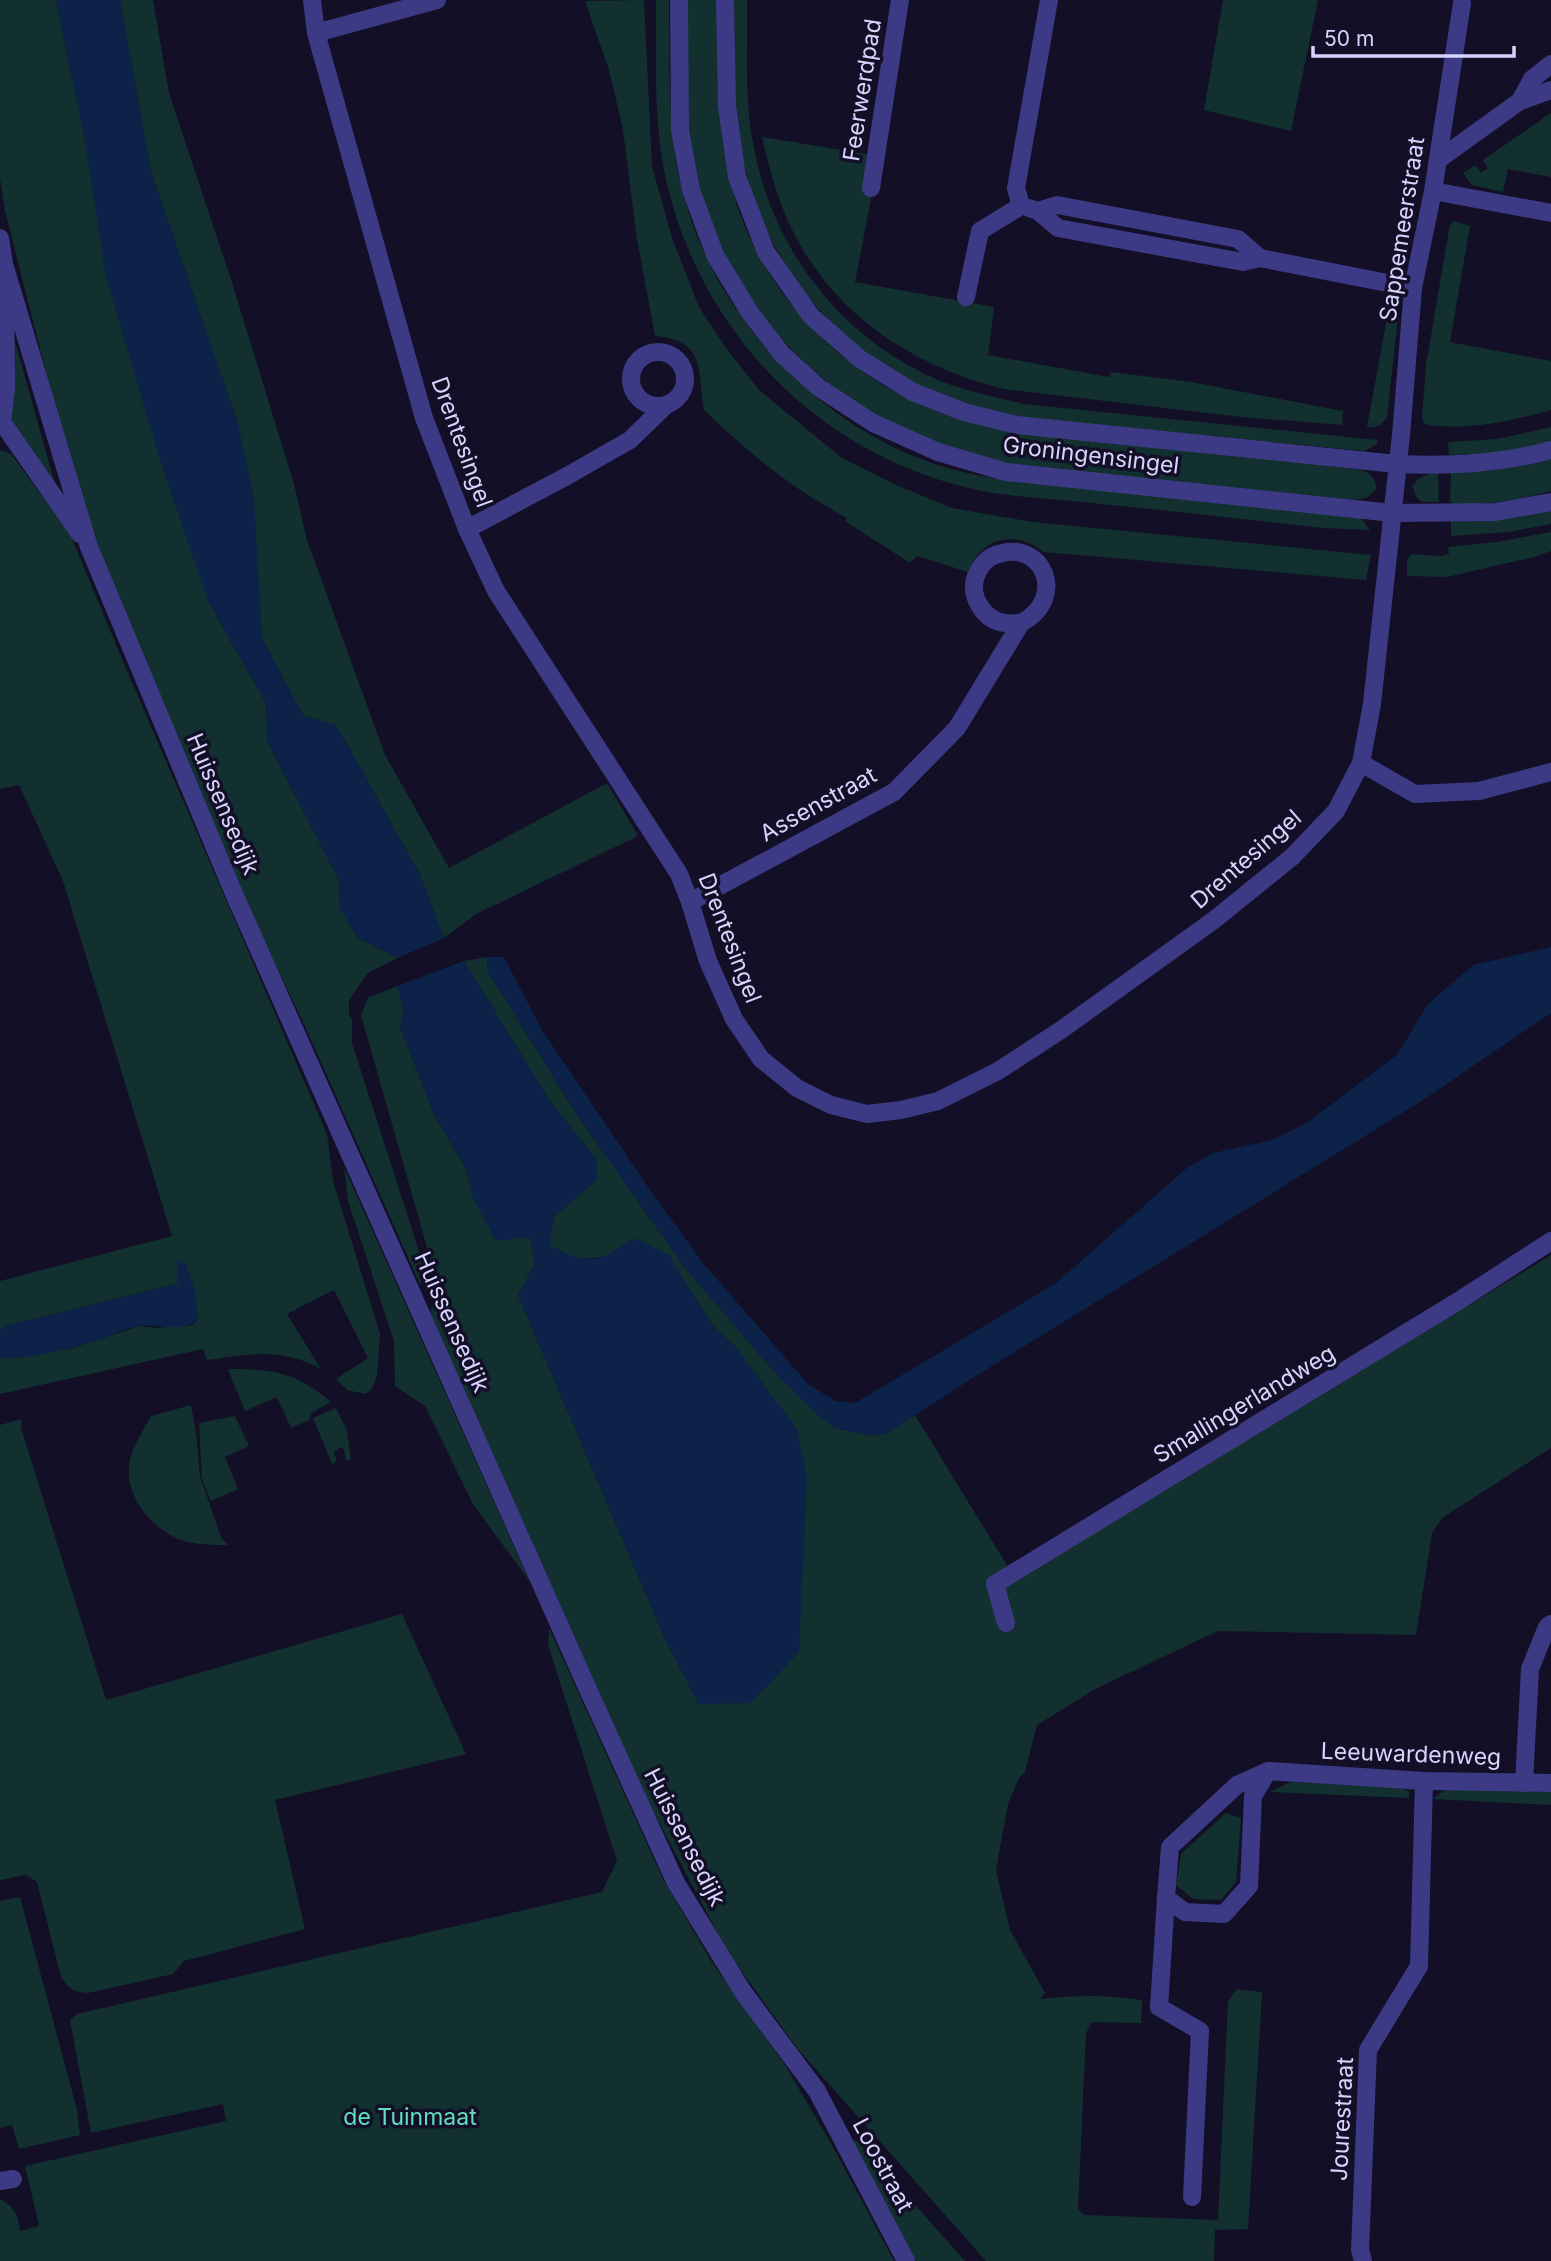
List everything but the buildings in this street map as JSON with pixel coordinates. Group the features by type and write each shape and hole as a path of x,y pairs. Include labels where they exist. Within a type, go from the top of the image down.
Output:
{"street":[{"name":"Drentesingel","path":"312,0 316,33 424,418 467,529 496,592 679,874 708,961 734,1019 761,1059 797,1088 831,1105 867,1114 901,1110 938,1101 998,1071 1061,1030 1214,920 1292,857 1336,811 1361,763 1372,704 1392,513"},
{"path":"316,33 437,0"},
{"name":"Groningensingel","path":"679,0 680,130 691,190 715,255 750,313 782,354 818,387 873,424 938,452 1006,472 1392,513 1495,512 1551,502"},
{"name":"Groningensingel","path":"725,0 727,106 737,177 766,253 811,316 860,359 913,392 964,411 1017,425 1397,464 1443,466 1516,460 1551,450"},
{"name":"Feerwerdpad","path":"871,188 900,0"},
{"path":"1049,0 1016,188 1029,208 1058,228 1243,261 1260,258 1413,288"},
{"name":"Sappemeerstraat","path":"1392,513 1413,288 1433,191 1462,3"},
{"path":"1520,101 1532,79 1551,64"},
{"path":"1438,160 1520,101 1551,90"},
{"path":"1433,191 1551,213"},
{"path":"966,297 980,231 1029,208"},
{"name":"Huissensedijk","path":"0,238 5,264 89,547 235,896 676,1883 743,1992 817,2091"},
{"name":"Huissensedijk","path":"5,264 6,388 1,422 89,547"},
{"path":"467,529 630,440 665,406"},
{"name":"Assenstraat","path":"690,902 894,792 957,728 1021,623 1033,617 1046,597 1044,572 1029,555 1008,551 991,556 980,568 975,580 976,600 986,615 997,621 1005,624 1021,623"},
{"path":"1361,763 1415,794 1479,791 1551,772"},
{"name":"Smallingerlandweg","path":"1006,1623 995,1584 1448,1308 1551,1241"},
{"path":"1524,1783 1530,1669 1547,1627 1551,1624"},
{"path":"1166,1898 1185,1912 1224,1914 1248,1886 1253,1796 1268,1771"},
{"name":"Leeuwardenweg","path":"1192,2196 1200,2031 1159,2007 1170,1847 1237,1785 1268,1771 1424,1782 1551,1783"},
{"name":"Jourestraat","path":"1363,2261 1360,2250 1368,2050 1419,1966 1424,1782"},
{"name":"Loostraat","path":"817,2091 906,2261"}],"green space":[{"path":"0,0 56,0 84,135 208,601 266,703 268,743 339,880 340,907 358,938 398,958 369,972 349,1000 349,1015 352,1019 352,1043 427,1276 420,1284 303,1022 182,772 95,541 66,451 5,211 0,179"},
{"path":"120,0 153,0 169,93 230,276 294,484 307,540 385,755 449,868 607,783 638,836 476,914 444,938 419,873 336,725 303,716 262,638 238,424 151,172"},
{"path":"644,0 652,166 672,238 699,307 726,348 759,390 842,458 894,484 952,508 1033,522 1371,555 1366,580 1043,552 1022,540 1011,539 990,544 981,551 968,572 917,556 910,563 845,521 847,518 808,495 754,455 704,410 699,371 692,351 672,339 655,336 637,239 623,130 609,70 585,1"},
{"path":"656,0 669,0 673,136 680,180 694,229 716,276 744,320 777,360 816,397 858,427 903,452 957,470 998,479 1360,517 1370,530 1323,528 987,492 929,477 876,453 826,423 782,386 743,343 710,294 685,241 667,184 659,139"},
{"path":"685,0 719,0 720,93 726,161 743,222 761,259 783,293 809,324 838,353 871,377 906,397 960,419 1017,430 1362,470 1372,477 1376,489 1368,497 1353,500 1019,467 958,451 912,434 847,397 787,344 739,282 721,246 706,209 691,148 686,84"},
{"path":"734,0 747,0 747,89 750,125 762,181 776,218 794,253 816,285 841,314 870,340 903,362 938,380 1024,404 1377,440 1378,443 1365,451 1026,418 960,402 939,394 901,376 866,353 834,326 806,295 763,223 749,184 737,125"},
{"path":"1223,0 1318,0 1291,131 1204,110"},
{"path":"1551,113 1551,177 1508,169 1503,192 1472,185 1463,173 1475,165 1481,173 1488,168 1483,160"},
{"path":"762,137 873,155 873,189 855,282 994,307 988,355 1109,377 1111,372 1191,382 1343,411 1342,425 1241,417 1004,389 933,364 901,347 871,326 844,302 820,275 799,244 783,209"},
{"path":"1454,221 1470,226 1450,342 1551,361 1551,410 1472,426 1425,424 1422,419 1426,365 1450,224"},
{"path":"1389,307 1394,308 1398,317 1387,417 1379,425 1367,427"},
{"path":"9,320 56,488 22,440 9,416"},
{"path":"1551,427 1551,441 1499,453 1449,455 1448,442 1498,439"},
{"path":"0,450 11,454 70,534 327,1134 333,1181 380,1334 377,1376 371,1390 365,1394 347,1390 336,1379 368,1358 334,1290 287,1314 321,1369 292,1357 279,1355 252,1354 207,1360 203,1349 0,1394 0,1357 69,1349 140,1326 157,1328 192,1325 198,1319 178,1260 178,1284 4,1326 0,1332 0,1281 172,1236 63,881 19,785 0,789"},
{"path":"1551,458 1551,491 1484,504 1450,502 1451,473 1480,471"},
{"path":"1438,473 1439,502 1422,502 1417,498 1412,486 1418,479"},
{"path":"1551,508 1551,524 1508,532 1451,536 1451,521"},
{"path":"1551,532 1551,551 1538,556 1447,577 1407,576 1407,559 1412,554 1441,556 1449,554 1448,547 1497,542"},
{"path":"488,957 487,970 576,1113 682,1264 780,1378 834,1428 869,1435 886,1434 915,1415 1016,1580 1551,1255 1551,1448 1442,1518 1432,1533 1416,1635 1218,1631 1095,1689 1037,1725 1025,1772 1019,1778 1008,1804 996,1870 1010,1930 1045,1993 1040,1999 1091,1996 1142,2000 1141,2023 1092,2022 1086,2033 1078,2209 1084,2215 1218,2220 1228,2001 1237,1989 1262,1992 1248,2229 1215,2230 1214,2261 986,2261 797,2048 727,1951 644,1794 430,1314 438,1286 361,1015 368,998 397,986 404,1009 400,1027 434,1114 467,1171 472,1196 530,1236 535,1264 518,1295 666,1641 699,1704 738,1350 712,1325 668,1255 634,1239 606,1257 576,1259 549,1245 554,1217 597,1179 597,1160 549,1100 464,961"},
{"path":"344,1167 530,1582 473,1504 425,1406 395,1386 394,1341 348,1201"},
{"path":"228,1370 260,1370 284,1375 307,1385 331,1402 311,1413 309,1420 291,1428 277,1397 245,1411"},
{"path":"191,1405 200,1476 221,1537 228,1545 193,1543 174,1537 148,1517 131,1488 130,1459 151,1416"},
{"path":"336,1408 347,1430 351,1460 346,1460 344,1449 340,1447 334,1452 337,1462 332,1464 313,1418"},
{"path":"235,1416 249,1446 225,1457 238,1489 211,1501 202,1479 199,1423"},
{"path":"21,1419 21,1428 106,1700 402,1614 466,1754 275,1800 305,1929 184,1961 173,1974 88,1993 72,1989 61,1977 37,1882 26,1875 0,1880 0,1425"},
{"name":"de Tuinmaat","path":"549,1628 664,1881 711,1961 785,2065 832,2145 894,2261 0,2261 0,2199 15,2212 20,2231 39,2226 25,2166 226,2121 223,2104 91,2133 70,2020 77,2014 602,1892 617,1861 548,1645"},
{"path":"1291,1782 1401,1787 1409,1792 1409,1798 1270,1792"},
{"path":"1460,1788 1551,1792 1551,1805 1433,1799 1443,1791"},
{"path":"1226,1813 1241,1818 1236,1882 1221,1900 1193,1899 1176,1885 1181,1854"},
{"path":"20,1897 77,2110 80,2135 19,2149 12,2125 0,2128 0,1901"},
{"path":"849,2139 858,2141 965,2261 916,2261"}],"water":[{"path":"56,0 120,0 151,172 238,424 254,499 262,638 303,716 336,725 419,873 444,938 398,958 358,938 340,907 339,880 268,743 266,703 208,601 160,460 106,277 84,135"},
{"path":"1551,947 1551,1013 1417,1104 886,1434 869,1435 834,1428 821,1418 780,1378 682,1264 576,1113 487,970 488,957 504,957 542,1030 650,1190 703,1263 809,1385 836,1401 855,1403 1056,1283 1187,1168 1213,1153 1272,1140 1307,1123 1397,1055 1428,1004 1473,965"},
{"path":"464,961 549,1100 597,1160 597,1179 554,1217 549,1245 574,1256 593,1259 611,1253 634,1238 669,1255 712,1325 738,1350 797,1429 807,1478 799,1652 751,1703 699,1704 666,1641 518,1295 535,1264 530,1237 496,1241 472,1196 467,1171 434,1114 400,1027 404,1009 397,986"},
{"path":"177,1260 185,1263 195,1290 198,1319 192,1323 177,1327 139,1326 53,1352 0,1358 0,1332 4,1326 178,1284"}]}
